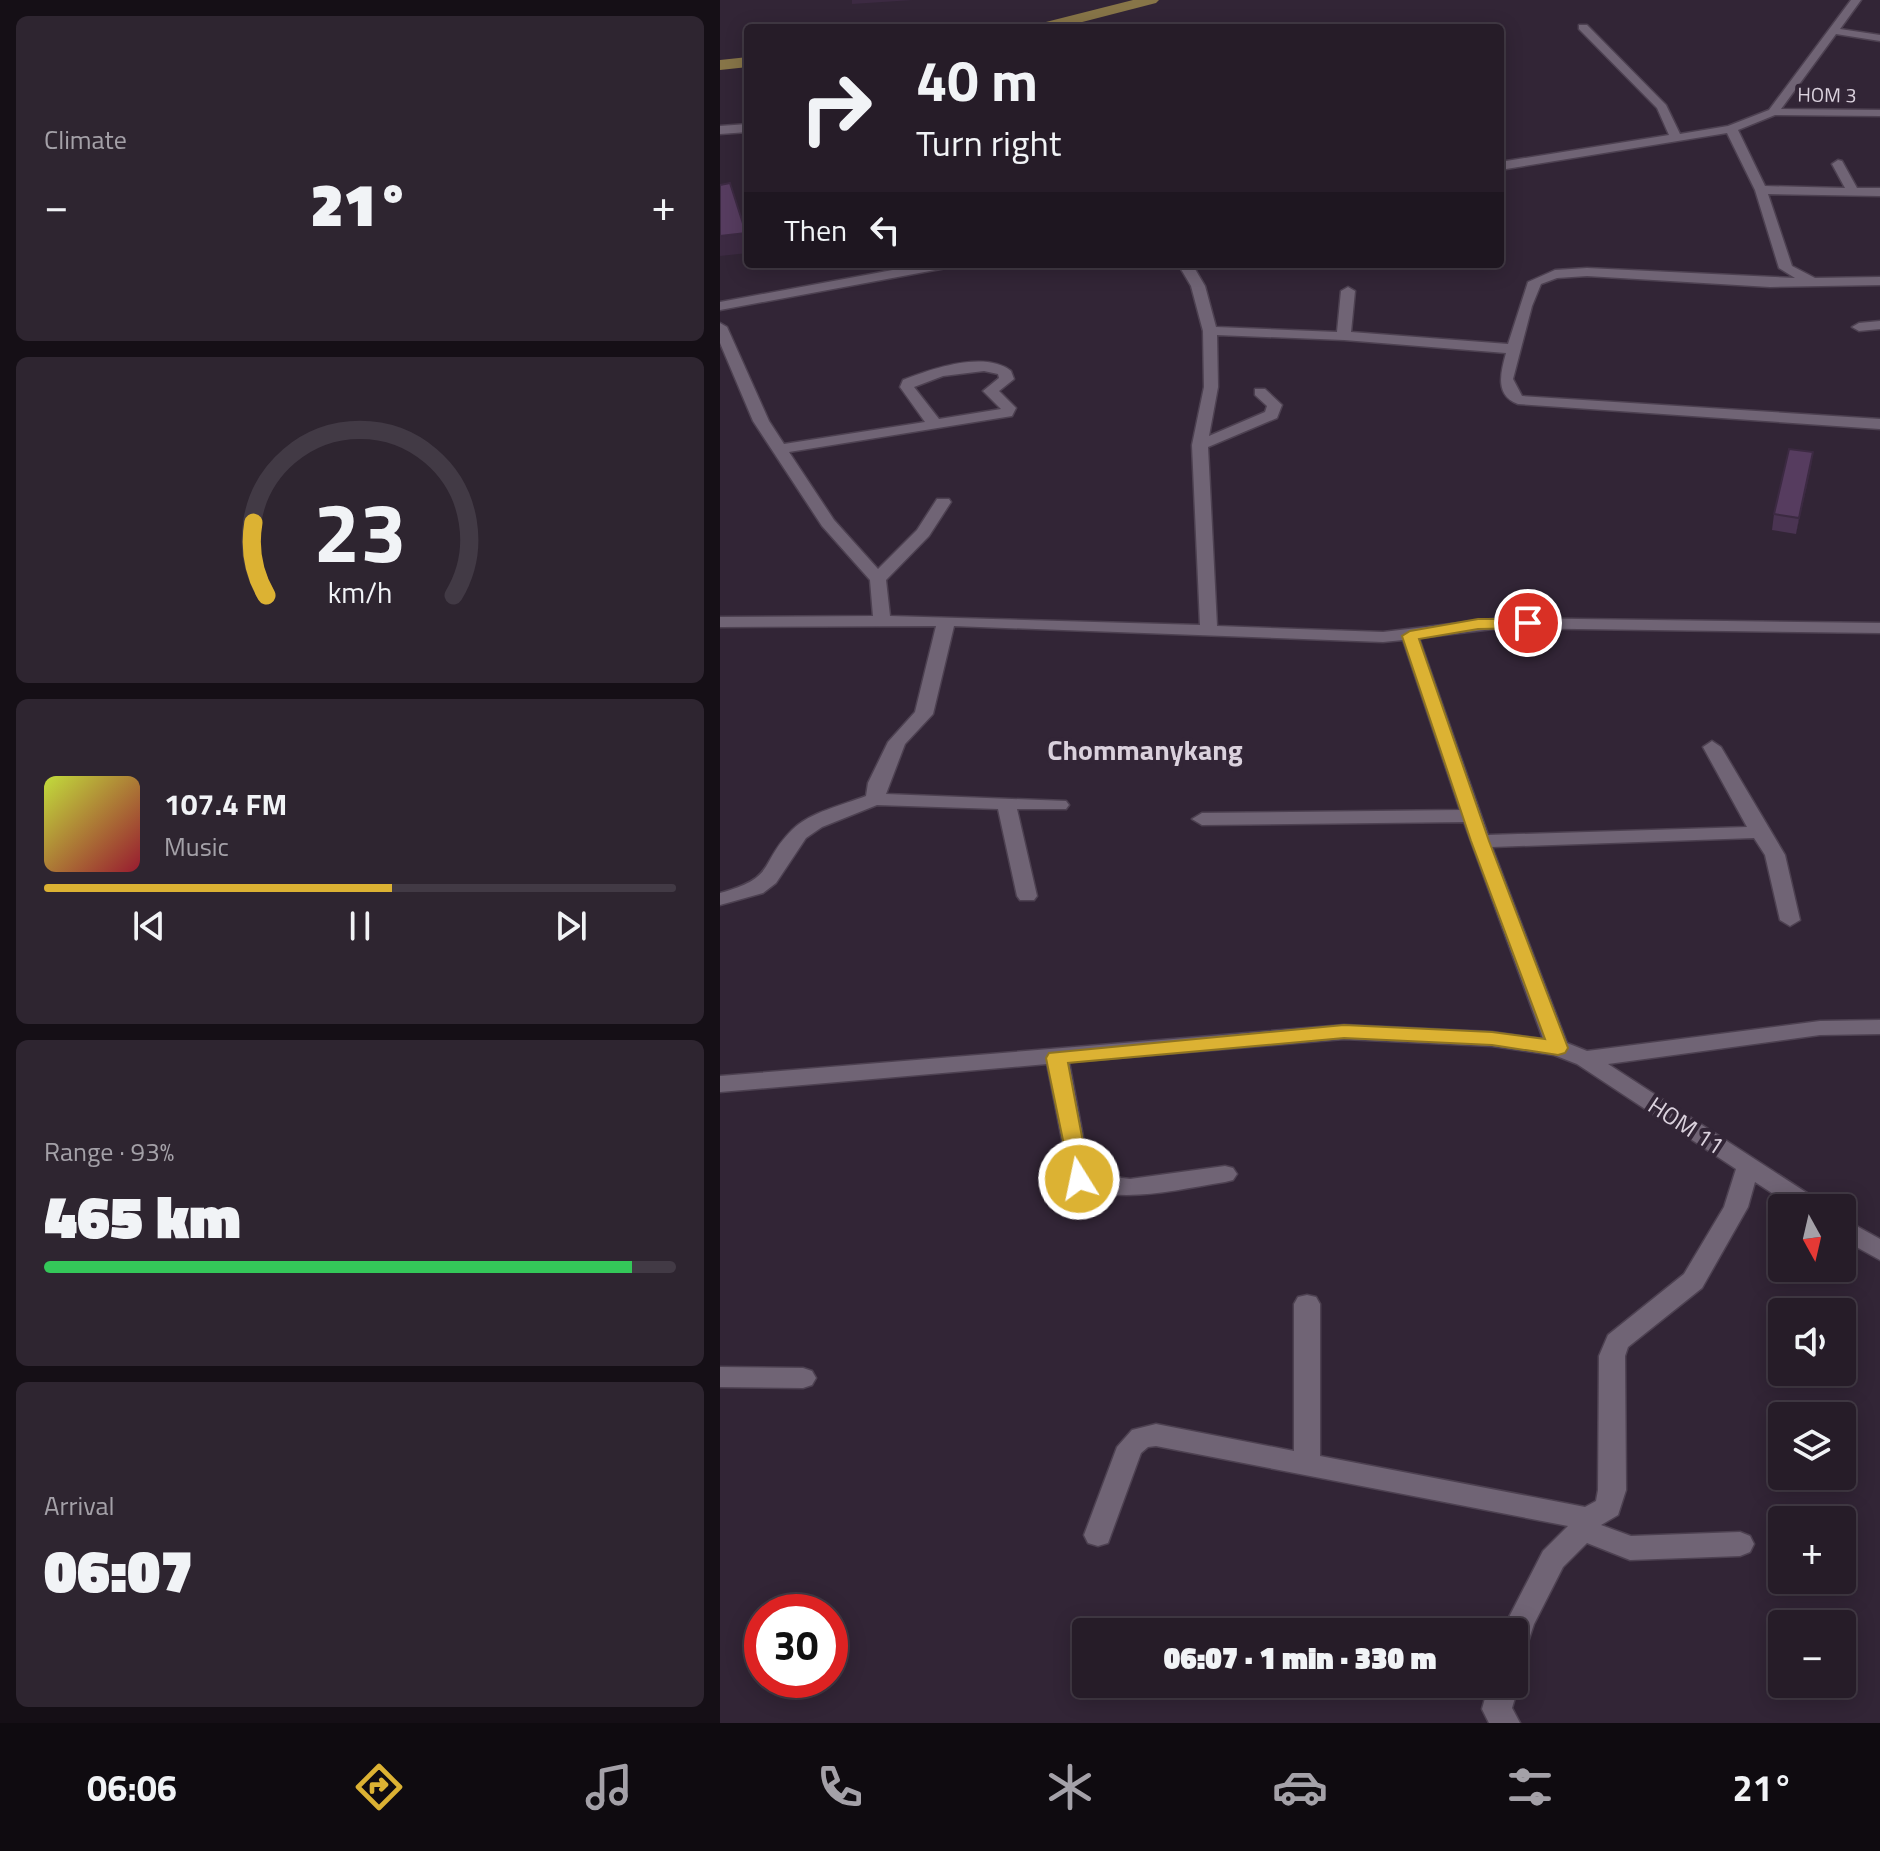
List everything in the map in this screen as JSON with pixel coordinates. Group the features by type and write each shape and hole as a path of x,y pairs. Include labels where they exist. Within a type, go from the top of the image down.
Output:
{"street":[{"path":"1504,165 1731,129 1773,112 1856,0"},
{"path":"1583,27 1662,107 1676,138"},
{"path":"1834,31 1880,38"},
{"name":"HOM 3","path":"1773,112 1880,113"},
{"path":"720,130 744,128"},
{"path":"1731,129 1761,190 1786,268 1812,282"},
{"path":"1838,164 1853,191"},
{"path":"1761,190 1880,192"},
{"path":"720,306 924,268"},
{"path":"1187,268 1198,286 1210,331 1211,387 1200,445 1209,631"},
{"path":"1880,281 1770,283 1587,272 1555,274 1535,282 1506,379 1518,400 1880,424"},
{"path":"1344,336 1348,291"},
{"path":"1859,327 1880,325"},
{"path":"720,327 761,421 828,523 878,579 882,620"},
{"path":"1210,331 1344,336 1513,349"},
{"path":"781,449 936,426 1007,413 1009,408 990,391 1007,379 1004,371 974,367 908,383 907,387 936,426"},
{"path":"1200,445 1272,415 1275,405 1260,392"},
{"path":"878,579 923,533 943,502"},
{"path":"875,799 878,783 897,742 924,714 946,621"},
{"path":"720,622 946,621 1410,636 1501,623 1880,628"},
{"path":"1410,636 1480,841 1558,1048"},
{"path":"1712,747 1775,855 1790,920"},
{"path":"720,899 756,889 769,879 799,834 815,823 875,799 1059,805"},
{"path":"1006,803 1027,896"},
{"path":"1202,819 1472,816"},
{"path":"1480,841 1760,832"},
{"path":"1585,1059 1820,1028 1880,1027"},
{"name":"HOM 11","path":"720,1084 1344,1032 1492,1039 1558,1048 1585,1059 1791,1194"},
{"path":"1057,1058 1079,1179 1091,1186 1112,1188 1225,1174"},
{"path":"1523,1618 1553,1559 1585,1525 1608,1507 1612,1490 1612,1356 1617,1342 1693,1281 1736,1207 1748,1166"},
{"path":"1856,1236 1880,1251"},
{"path":"1307,1304 1307,1464"},
{"path":"720,1377 803,1378"},
{"path":"1098,1535 1130,1447 1141,1437 1156,1435 1307,1464 1585,1525 1630,1548 1740,1544"},
{"path":"1500,1698 1497,1709 1505,1723"}],"building":[{"path":"730,183 744,233 720,236 720,185"},
{"path":"1789,449 1813,452 1799,518 1774,514"}],"waterway":[{"path":"1056,24 1151,0"},
{"path":"720,65 744,62"}],"district":[{"name":"Chommanykang","path":"1145,750"}],"route":[{"path":"1079,1179 1057,1058 1344,1032 1492,1039 1558,1048 1480,841 1410,636 1478,624 1528,623"}]}
